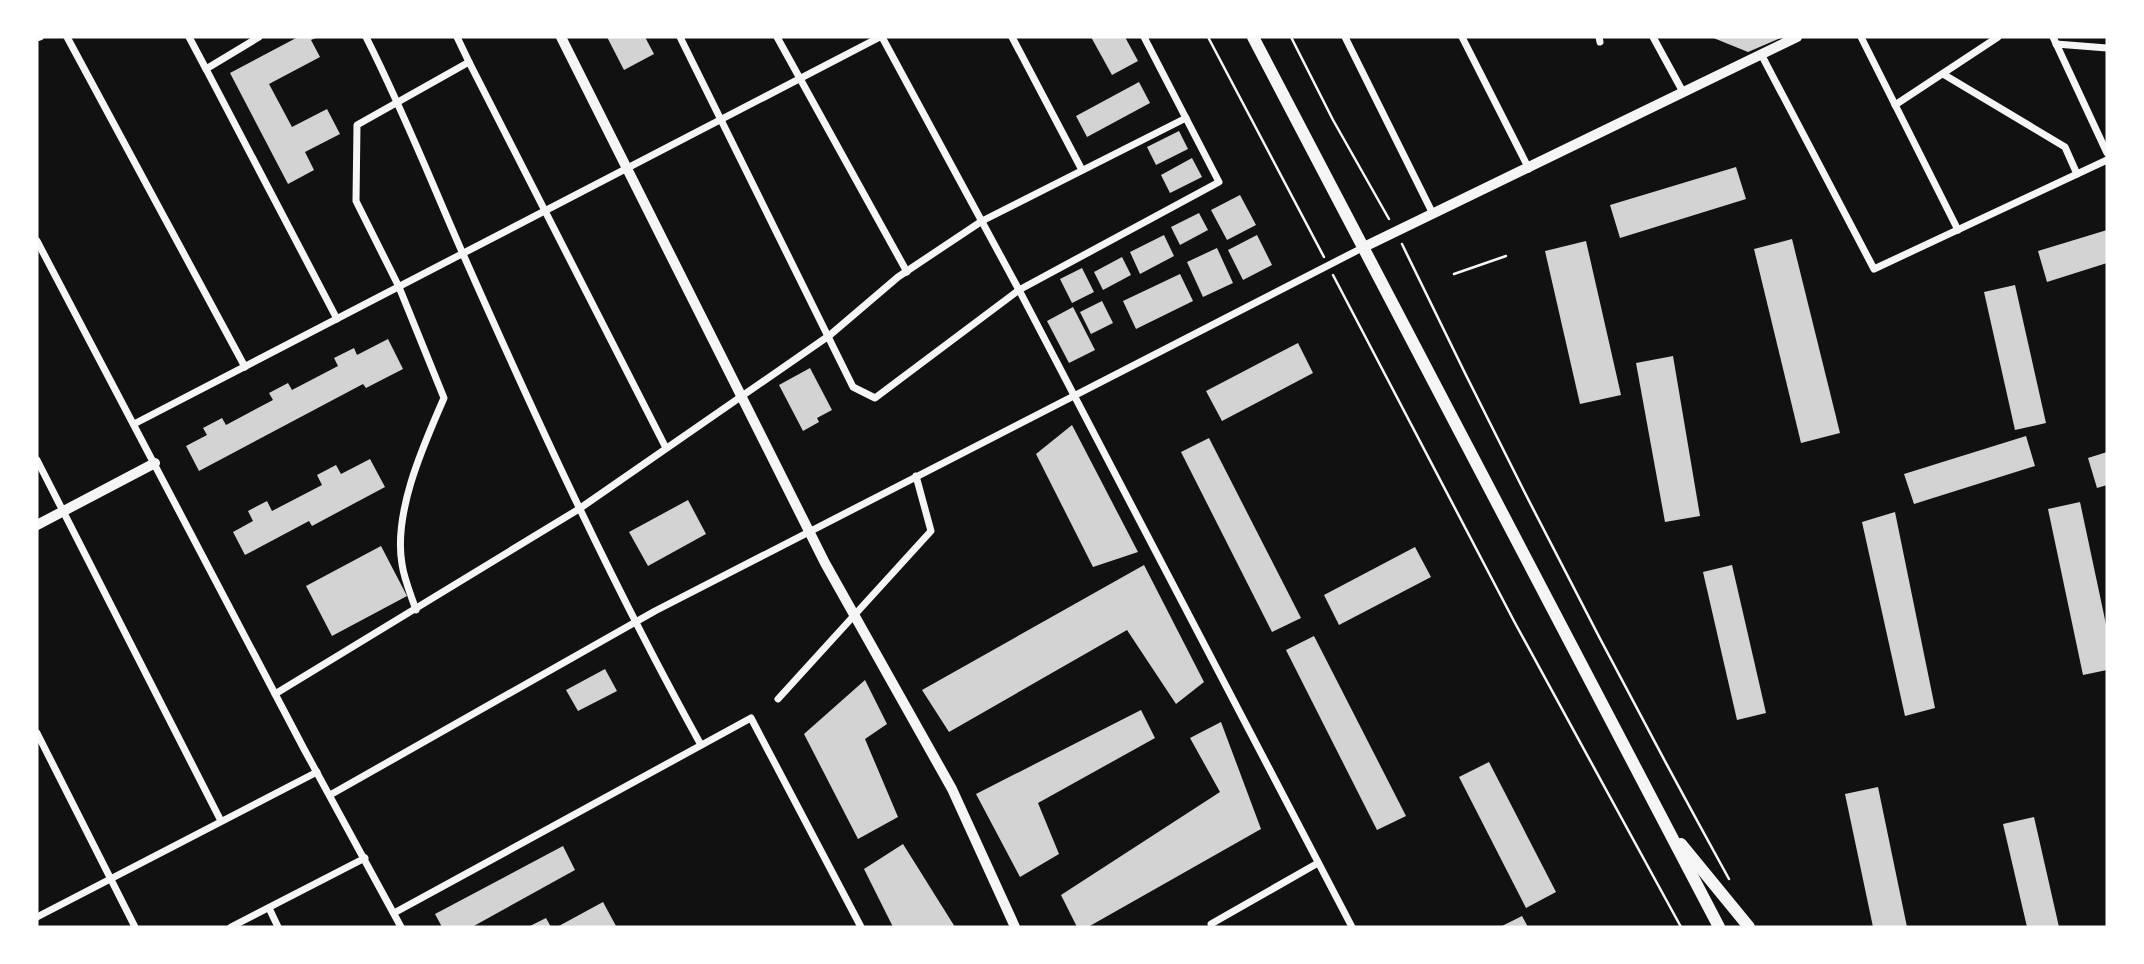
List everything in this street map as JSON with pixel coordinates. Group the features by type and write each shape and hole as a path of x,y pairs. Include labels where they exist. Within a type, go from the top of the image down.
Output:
{"main road":[{"path":"1253,37 1719,927"},
{"path":"1663,823 1749,927"},
{"path":"1711,912 1713,927"}],"street":[{"path":"67,37 245,367"},
{"path":"188,37 337,319"},
{"path":"206,69 259,37"},
{"path":"366,37 397,100 579,509 634,624 701,745"},
{"path":"457,37 666,448"},
{"path":"561,37 854,617 952,789 1015,927"},
{"path":"680,37 830,335 853,387 876,398 1019,290 1219,182 1144,37"},
{"path":"777,37 906,272"},
{"path":"134,424 881,37 1019,290 1352,927"},
{"path":"1012,37 1082,170"},
{"path":"1345,37 1433,214"},
{"path":"1462,37 1529,169"},
{"path":"1653,37 1683,92"},
{"path":"330,795 634,624 810,530 1364,247 1797,37"},
{"path":"1861,37 1958,230"},
{"path":"1895,106 1998,37"},
{"path":"2055,40 2107,48"},
{"path":"2055,40 2107,153"},
{"path":"1760,54 1874,269 2107,160"},
{"path":"416,610 401,563 402,523 420,454 444,398 399,287 356,201 357,125 468,62"},
{"path":"1943,74 2065,146 2077,174"},
{"path":"275,694 579,509 830,335 906,272 982,221 1186,118"},
{"path":"37,241 401,927"},
{"path":"37,460 221,821"},
{"path":"37,525 155,463"},
{"path":"778,699 931,531 916,476"},
{"path":"394,913 751,718 861,927"},
{"path":"37,733 135,927"},
{"path":"37,917 317,772"},
{"path":"231,927 365,858"},
{"path":"1213,927 1211,924 1318,863"},
{"path":"269,908 278,927"}],"path":[{"path":"1208,37 1515,623 1681,927"},
{"path":"1291,37 1333,120 1396,232 1496,440 1653,742 1730,880"},
{"path":"1454,274 1506,256"}],"building":[{"path":"298,37 318,37 311,40 320,57 269,84 292,127 327,109 340,134 305,152 314,170 288,184 230,73"},
{"path":"607,37 645,37 654,54 624,70"},
{"path":"1091,37 1125,37 1138,61 1112,75"},
{"path":"1711,37 1783,37 1748,52"},
{"path":"1139,82 1150,103 1087,137 1076,116"},
{"path":"1179,131 1188,149 1156,165 1147,147"},
{"path":"1192,158 1202,177 1170,193 1161,175"},
{"path":"1736,167 1746,199 1620,238 1610,205"},
{"path":"1240,195 1256,225 1227,240 1211,210"},
{"path":"1199,213 1208,230 1180,245 1171,227"},
{"path":"2107,230 2107,263 2047,282 2038,251"},
{"path":"1164,235 1174,256 1140,274 1130,252"},
{"path":"1257,235 1272,265 1243,280 1228,250"},
{"path":"1792,239 1840,433 1801,443 1754,249"},
{"path":"1586,241 1621,395 1580,404 1545,251"},
{"path":"1217,248 1233,283 1203,297 1187,262"},
{"path":"1122,257 1131,275 1103,290 1094,272"},
{"path":"1082,268 1094,292 1072,303 1060,279"},
{"path":"1180,274 1193,301 1136,329 1123,301"},
{"path":"2015,285 2046,423 2015,430 1984,292"},
{"path":"1102,301 1113,323 1091,334 1080,312"},
{"path":"1073,307 1095,350 1069,363 1047,321"},
{"path":"388,339 403,369 366,388 363,384 199,471 186,446 207,435 203,428 222,418 226,425 273,400 269,393 288,383 292,390 338,366 334,358 354,348 357,355"},
{"path":"1298,343 1313,373 1222,421 1206,391"},
{"path":"1673,356 1700,516 1665,522 1636,363"},
{"path":"810,368 832,410 817,418 819,422 803,431 779,385"},
{"path":"1072,425 1138,552 1093,567 1036,454"},
{"path":"2026,436 2035,466 1914,504 1904,474"},
{"path":"1209,438 1301,618 1272,632 1181,452"},
{"path":"2107,452 2107,485 2097,488 2088,458"},
{"path":"370,459 385,487 312,526 309,521 245,555 233,532 253,521 248,511 267,501 272,511 322,485 317,475 336,465 341,474"},
{"path":"688,500 706,534 648,566 629,532"},
{"path":"2080,502 2107,629 2107,670 2083,675 2048,509"},
{"path":"1895,512 1935,708 1905,716 1862,522"},
{"path":"381,546 407,596 332,636 306,586"},
{"path":"1415,547 1431,577 1339,625 1324,595"},
{"path":"1144,565 1204,682 1176,704 1127,630 949,732 922,690"},
{"path":"1732,565 1766,713 1737,720 1703,572"},
{"path":"1314,636 1406,816 1377,830 1286,650"},
{"path":"605,669 617,691 578,711 566,690"},
{"path":"865,680 887,724 865,739 898,817 858,839 804,734"},
{"path":"1141,710 1155,738 1038,803 1059,854 1020,877 976,794"},
{"path":"1221,722 1261,829 1088,927 1077,927 1061,895 1220,792 1190,738"},
{"path":"1489,762 1556,892 1526,908 1459,777"},
{"path":"1878,787 1907,927 1873,927 1845,794"},
{"path":"2034,817 2059,927 2027,927 2003,824"},
{"path":"903,844 955,927 893,927 864,869"},
{"path":"563,846 575,870 472,927 442,927 435,914"},
{"path":"603,902 616,926 557,927"},
{"path":"1522,916 1528,927 1500,927"},
{"path":"546,918 551,927 528,927"}]}
